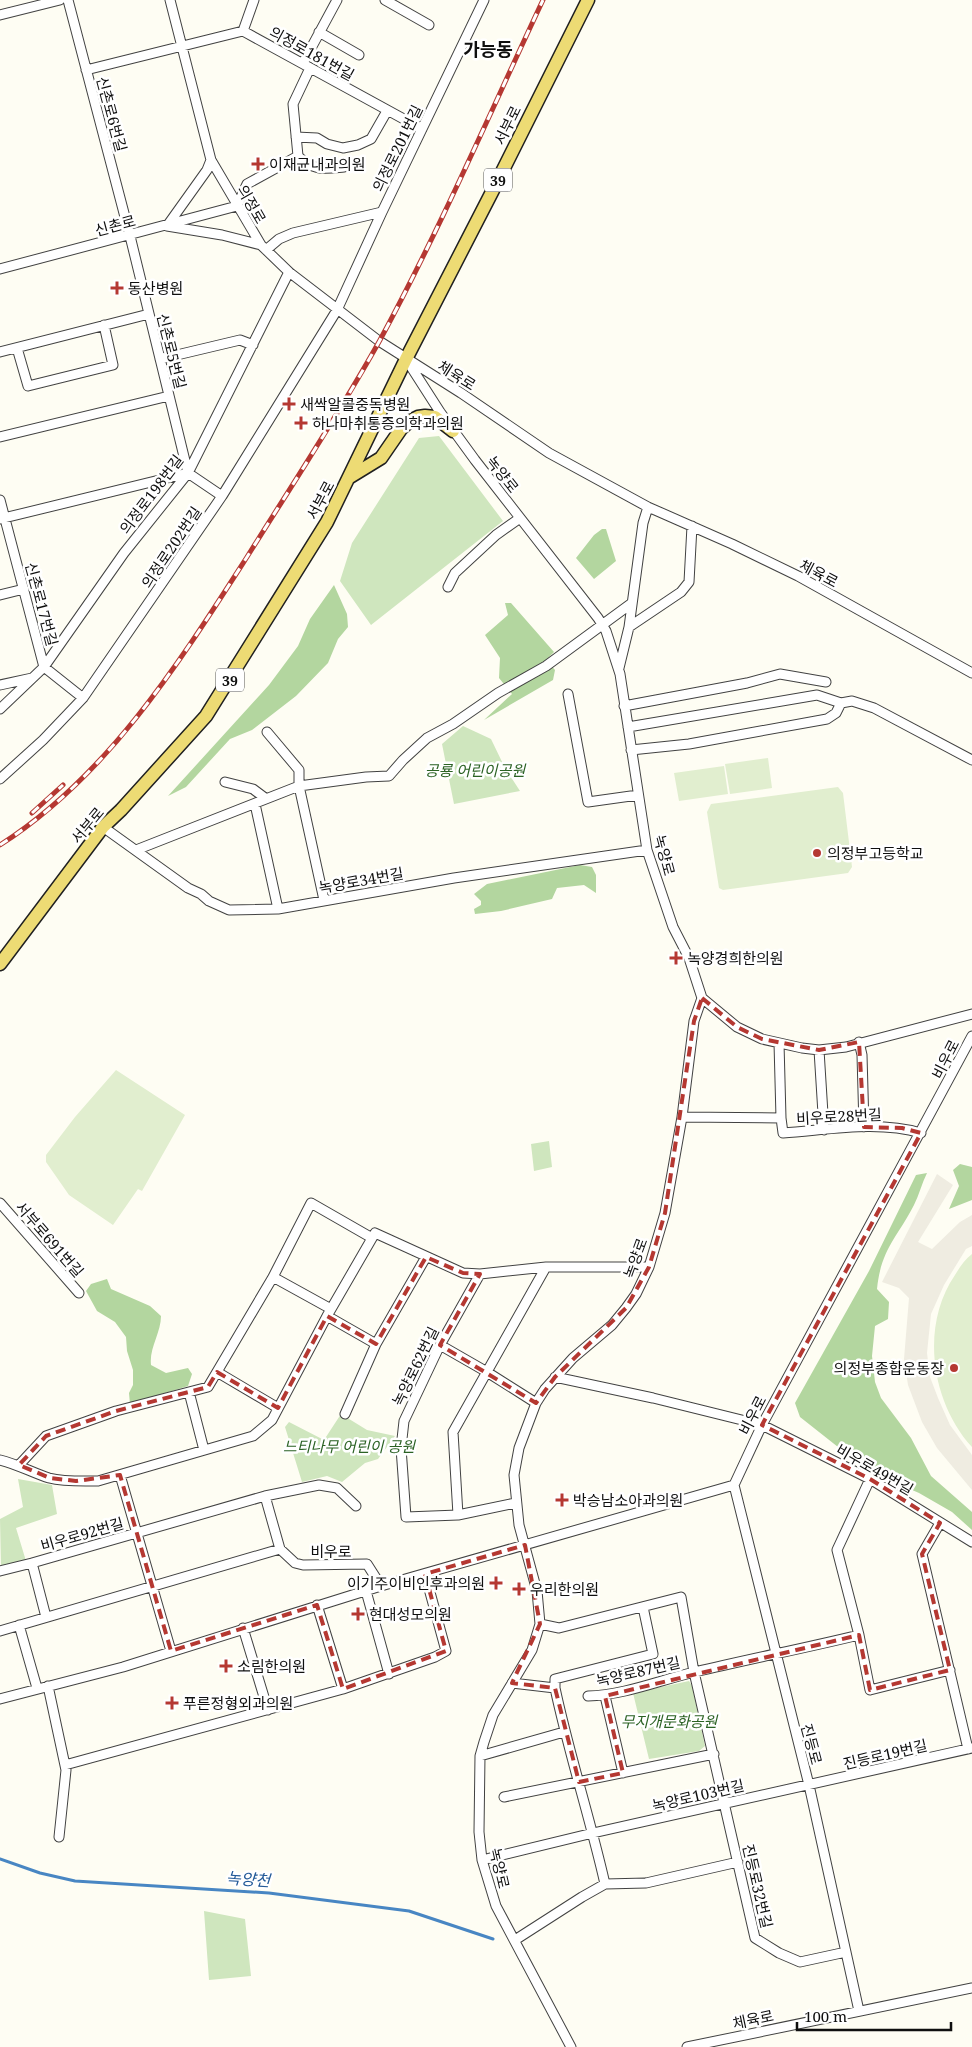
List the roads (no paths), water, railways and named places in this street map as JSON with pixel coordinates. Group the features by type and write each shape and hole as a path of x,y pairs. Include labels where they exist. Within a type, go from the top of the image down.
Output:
{"main road":[{"name":"서부로","path":"0,964 103,827 141,788 216,703 327,522 406,359 588,0"},
{"path":"350,477 381,458 402,429 410,421 418,417 435,417 453,431"}],"street":[{"path":"0,15 60,0"},
{"name":"신촌로6번길","path":"68,0 130,236"},
{"name":"의정로","path":"170,0 211,160 263,247 289,272 337,310 406,359"},
{"path":"86,70 243,31 254,0"},
{"path":"336,0 319,32 293,104 298,156 314,168 323,170 344,167"},
{"path":"385,0 429,25"},
{"name":"의정로201번길","path":"337,310 484,0"},
{"name":"의정로181번길","path":"243,31 422,129"},
{"path":"319,32 359,55"},
{"path":"296,137 317,138 327,144 343,148 358,145 371,139 387,111"},
{"path":"237,206 247,184 298,156"},
{"path":"211,160 207,170 167,226 222,235 263,247 293,233 382,212"},
{"name":"신촌로","path":"0,270 237,206"},
{"name":"신촌로5번길","path":"130,236 188,472"},
{"name":"의정로198번길","path":"0,709 44,667 124,553 188,472 289,272"},
{"name":"의정로202번길","path":"0,779 43,740 83,698 222,496 337,310"},
{"path":"0,352 149,314"},
{"path":"17,348 28,386 113,365 104,325"},
{"path":"160,359 240,340 253,345"},
{"name":"녹양로","path":"406,359 453,431 602,626 619,668 647,850 673,927 689,958 702,998 694,1021 682,1117 665,1213 649,1267 636,1294 612,1325 573,1358 555,1377 536,1403 519,1448 514,1475 515,1503 537,1591 540,1624 532,1650 493,1715 480,1756 478,1817 482,1860 496,1906 571,2047"},
{"name":"체육로","path":"406,359 549,452 648,507 798,576 972,672"},
{"path":"0,438 169,396"},
{"path":"2,518 188,472 222,496"},
{"name":"신촌로17번길","path":"0,500 2,518 24,589 44,667 83,698"},
{"path":"619,668 629,627 643,523 648,507"},
{"path":"448,587 455,573 496,535 520,518"},
{"path":"629,627 681,592 689,582 692,526"},
{"path":"0,595 24,589"},
{"path":"136,850 298,786 366,777 389,776 427,738 453,724 498,693 546,666 632,603"},
{"path":"624,706 747,683 780,674 826,682"},
{"path":"0,685 32,678"},
{"path":"568,694 588,802 638,796"},
{"path":"628,727 817,695 842,703 852,701 874,708 972,760"},
{"path":"631,750 689,744 827,719 836,713 842,703"},
{"path":"267,732 299,770 298,786 324,900"},
{"path":"226,782 253,789 265,798"},
{"path":"255,804 278,909"},
{"name":"녹양로34번길","path":"103,827 188,888 201,894 209,901 230,910 278,909 454,878 647,850"},
{"path":"702,998 737,1027 762,1039 820,1050 846,1046 972,1014"},
{"name":"비우로","path":"734,1485 762,1425 972,1036"},
{"path":"860,1042 864,1127"},
{"path":"779,1043 782,1118"},
{"path":"820,1050 824,1130"},
{"name":"비우로28번길","path":"682,1117 782,1118 782,1133 864,1127 902,1128 921,1133"},
{"name":"서부로691번길","path":"0,1203 79,1293"},
{"path":"19,1465 46,1436 116,1411 208,1387 273,1277 311,1203 372,1238"},
{"path":"0,1460 19,1465 50,1478 98,1481 253,1436 272,1420 329,1313 375,1233 426,1258 463,1273 480,1274 546,1267 649,1267"},
{"path":"345,1414 376,1344 426,1258"},
{"path":"458,1515 453,1432 546,1267"},
{"name":"녹양로62번길","path":"480,1274 440,1345 404,1421 401,1448 406,1517 458,1515 515,1503"},
{"path":"273,1277 376,1344"},
{"path":"440,1345 536,1403"},
{"path":"217,1372 278,1408"},
{"path":"555,1377 653,1398 762,1425"},
{"path":"189,1392 204,1450"},
{"name":"비우로49번길","path":"762,1425 870,1479 972,1542"},
{"name":"비우로92번길","path":"120,1475 151,1586 172,1651"},
{"path":"870,1479 837,1550 859,1635 870,1690 950,1670"},
{"path":"0,1631 280,1549 266,1496 319,1485 337,1488 356,1506"},
{"path":"0,1699 123,1667 380,1586 734,1485"},
{"name":"진등로","path":"734,1485 809,1785 859,2011"},
{"name":"비우로92번길","path":"46,1617 32,1563 266,1496"},
{"name":"진등로19번길","path":"809,1785 970,1749 922,1554 940,1523"},
{"name":"비우로","path":"280,1549 295,1563 303,1565 367,1564 380,1586"},
{"path":"0,1571 32,1563"},
{"path":"64,1763 343,1689 435,1657 446,1651 425,1574"},
{"path":"366,1591 389,1674"},
{"name":"녹양로87번길","path":"540,1624 559,1628 681,1597 694,1672 725,1803"},
{"path":"317,1606 343,1689"},
{"path":"605,1884 593,1833 564,1732 554,1688 555,1679 653,1654 643,1607"},
{"path":"19,1625 37,1688"},
{"path":"243,1628 268,1710"},
{"name":"녹양로87번길","path":"588,1696 605,1696 694,1672 859,1635"},
{"path":"512,1684 554,1688"},
{"path":"48,1686 64,1763 59,1837"},
{"path":"605,1696 623,1773"},
{"path":"480,1756 564,1732"},
{"path":"504,1797 714,1754"},
{"name":"녹양로103번길","path":"482,1860 593,1833 809,1785"},
{"name":"진등로32번길","path":"725,1803 755,1938 779,1953 800,1962 846,1952"},
{"path":"515,1940 582,1896 605,1884 646,1883 738,1862"},
{"name":"체육로","path":"687,2047 972,1988"}],"waterway":[{"name":"녹양천","path":"0,1859 40,1873 75,1881 269,1893 409,1911 493,1939"}],"railway":[{"path":"0,845 39,817 75,786 108,752 167,677 247,557 332,422 380,340 444,213 543,0"},
{"path":"32,813 63,785"}],"place":[{"name":"이재균내과의원","path":"258,164"},
{"name":"동산병원","path":"117,288"},
{"name":"새싹알콜중독병원","path":"289,404"},
{"name":"하나마취통증의학과의원","path":"301,423"},
{"name":"의정부고등학교","path":"817,853"},
{"name":"녹양경희한의원","path":"676,958"},
{"name":"의정부종합운동장","path":"954,1368"},
{"name":"박승남소아과의원","path":"562,1500"},
{"name":"이기주이비인후과의원","path":"496,1583"},
{"name":"우리한의원","path":"519,1589"},
{"name":"현대성모의원","path":"358,1614"},
{"name":"소림한의원","path":"226,1666"},
{"name":"푸른정형외과의원","path":"172,1703"}],"district":[{"name":"가능동","path":"488,49"}],"park label":[{"name":"공룡 어린이공원","path":"475,770"},
{"name":"느티나무 어린이 공원","path":"349,1446"},
{"name":"무지개문화공원","path":"669,1721"}]}
